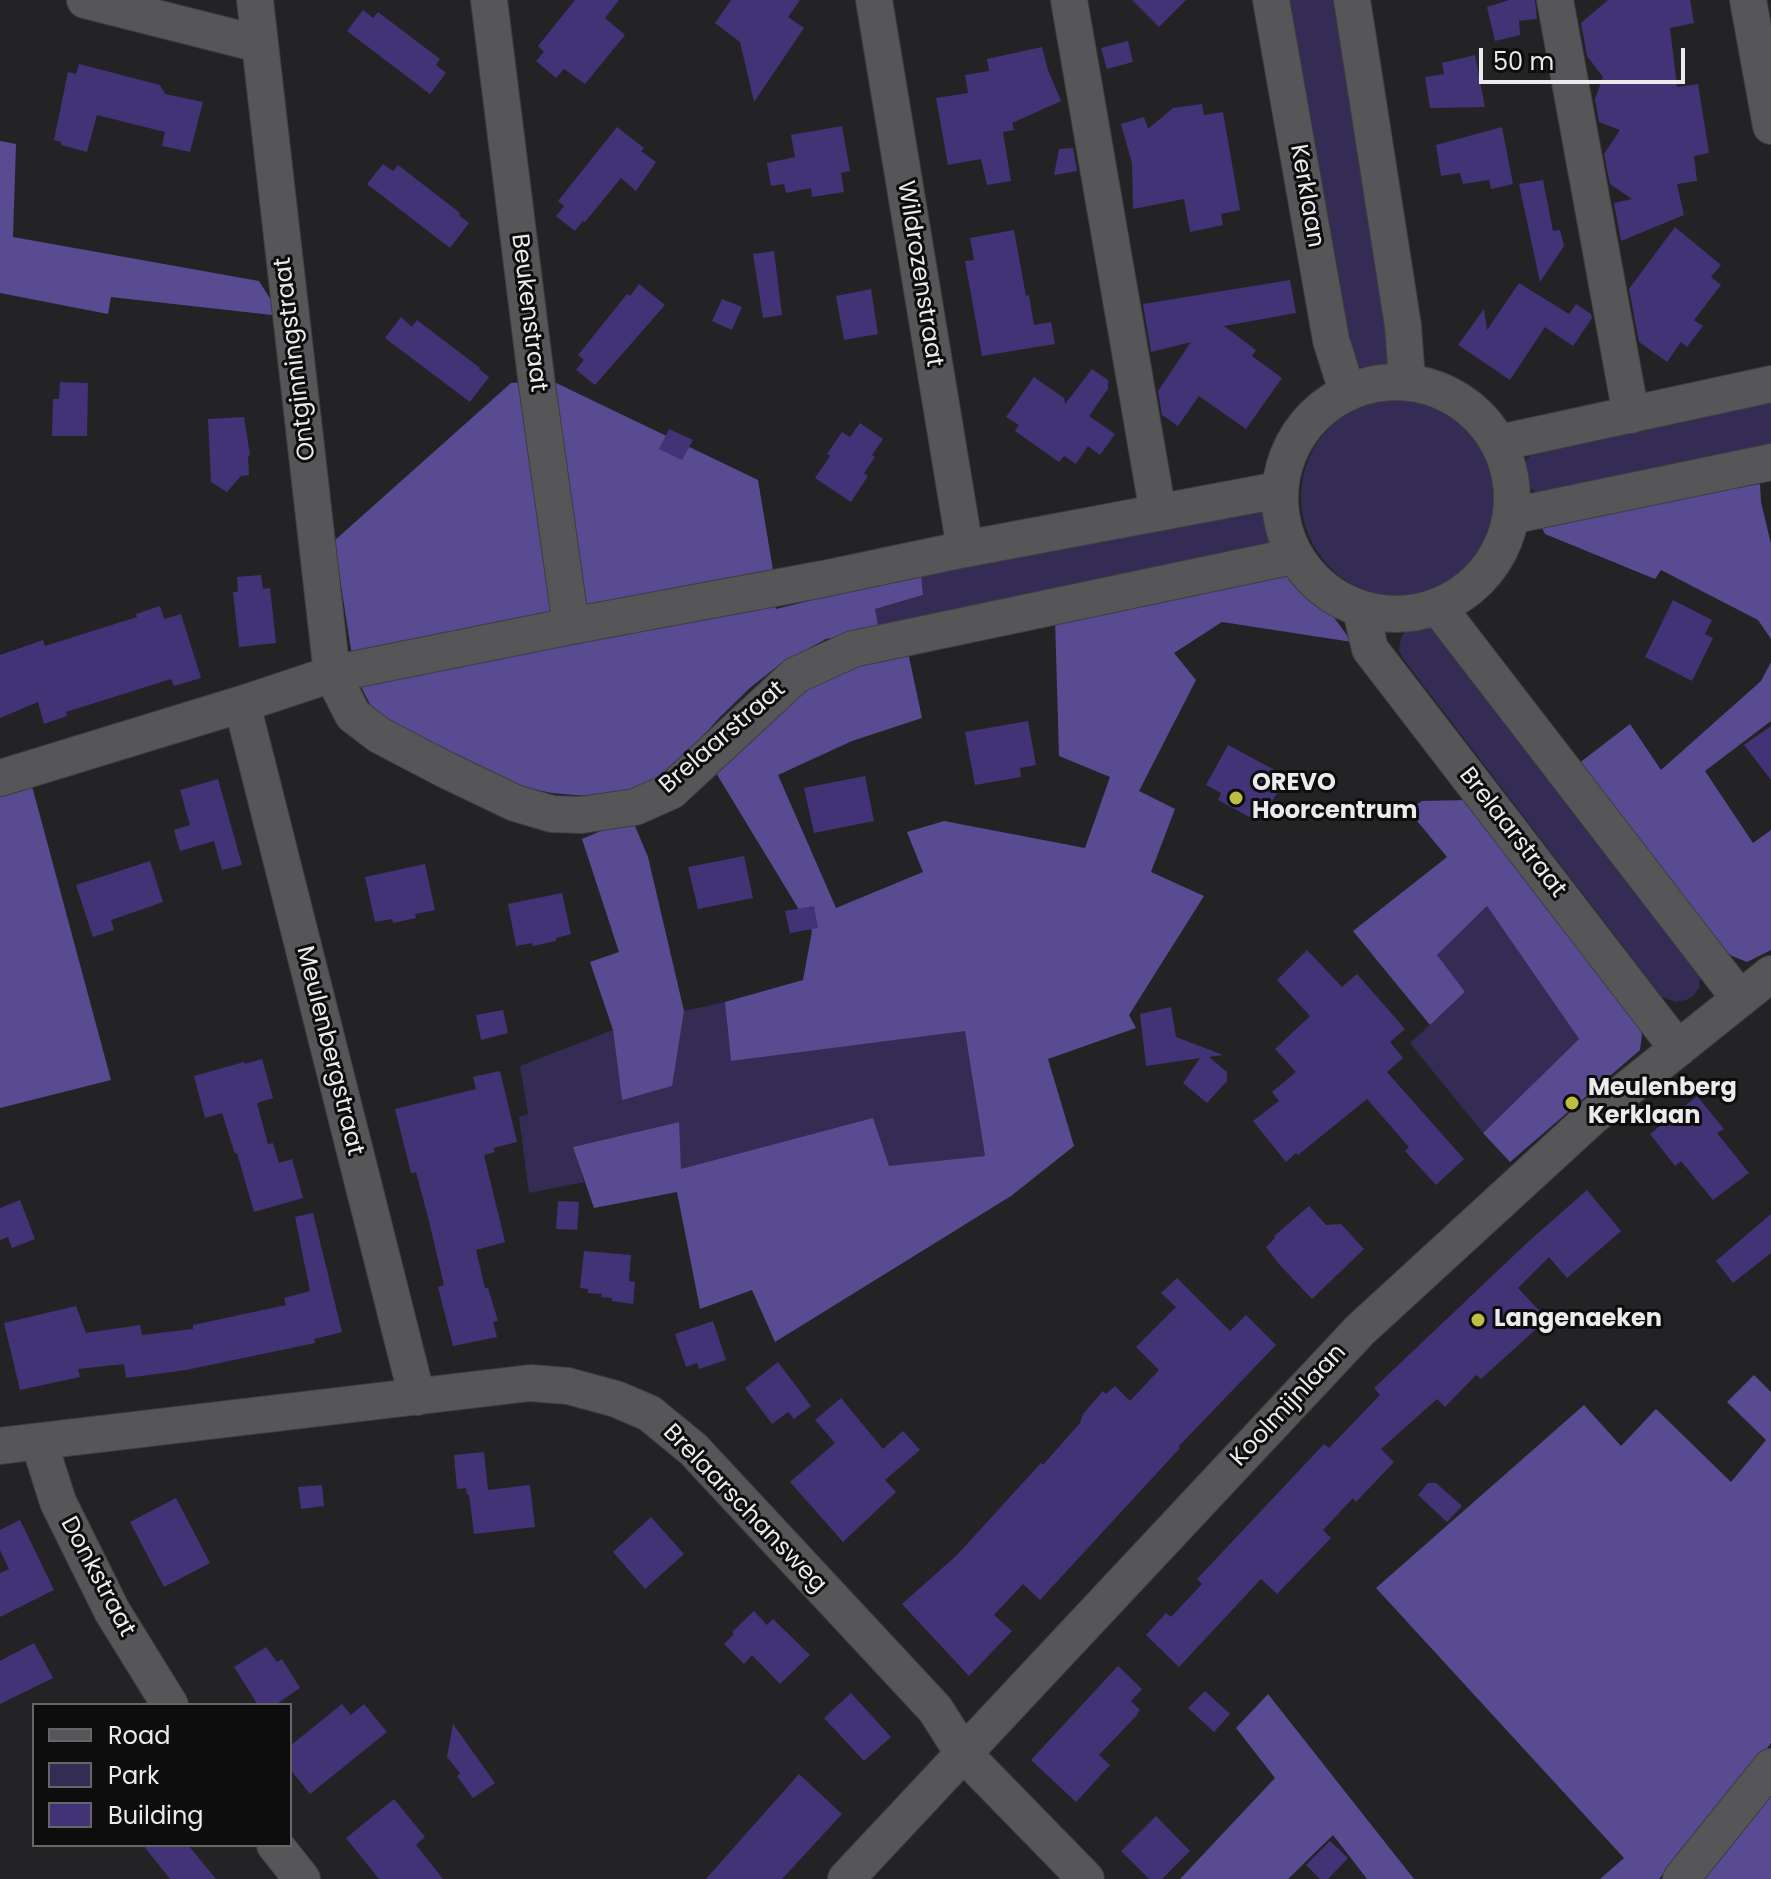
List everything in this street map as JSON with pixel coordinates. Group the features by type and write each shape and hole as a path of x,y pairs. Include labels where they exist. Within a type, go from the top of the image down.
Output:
{"street":[{"path":"85,0 259,44"},
{"name":"Ontginningstraat","path":"255,0 332,674"},
{"name":"Beukenstraat","path":"489,0 537,385 571,626"},
{"name":"Wildrozenstraat","path":"874,0 965,549"},
{"path":"1069,0 1158,513"},
{"name":"Kerklaan","path":"1271,0 1331,340 1347,391"},
{"path":"1352,0 1403,326 1407,380"},
{"path":"1555,0 1631,415"},
{"path":"1748,0 1771,126"},
{"path":"1407,380 1445,392 1473,410 1499,443 1513,492 1511,516 1502,546 1487,571 1466,592 1438,607 1394,615 1361,610 1334,598 1313,581 1294,556 1283,531 1279,490 1288,452 1310,419 1328,403 1347,391 1381,382 1407,380"},
{"path":"1499,443 1771,384"},
{"path":"1511,516 1771,462"},
{"path":"0,778 332,674 1279,490"},
{"name":"Brelaarstraat","path":"332,674 353,715 379,735 515,803 552,814 581,815 635,807 671,791 796,675 853,649 1294,556"},
{"path":"1438,607 1740,999"},
{"name":"Brelaarstraat","path":"1361,610 1370,649 1678,1049"},
{"name":"Meulenbergstraat","path":"242,704 417,1397"},
{"name":"Koolmijnlaan","path":"846,1879 1360,1330 1591,1118 1771,974"},
{"name":"Brelaarschansweg","path":"0,1446 530,1383 568,1386 616,1399 649,1413 693,1449 925,1697 963,1753 1086,1879"},
{"name":"Donkstraat","path":"39,1442 58,1502 112,1611 169,1703"},
{"path":"1681,1879 1771,1767"},
{"path":"277,1847 302,1879"}],"green space":[{"path":"1287,0 1339,0 1392,365 1382,371 1370,371 1356,365 1350,353"},
{"path":"1401,397 1439,404 1472,426 1494,459 1501,497 1494,535 1472,568 1439,590 1401,597 1363,590 1330,568 1308,535 1301,497 1308,459 1330,426 1363,404"},
{"path":"1771,398 1771,447 1538,493 1524,482 1523,471 1527,459 1538,447"},
{"path":"1264,508 1277,520 1280,536 1276,543 879,631 875,609 923,595 921,573"},
{"path":"1420,621 1431,623 1701,971 1699,988 1693,996 1676,1002 1662,997 1404,660 1399,650 1401,638 1409,625"},
{"path":"1487,906 1579,1039 1483,1133 1410,1043 1465,993 1436,955"},
{"path":"725,1002 731,1061 966,1030 985,1156 888,1167 873,1119 680,1170 678,1122 574,1147 584,1182 529,1193 519,1117 528,1114 520,1066 613,1030 622,1099 671,1086 684,1011"}],"shaded area":[{"path":"0,141 16,144 13,237 259,281 281,316 111,297 108,314 0,293"},
{"path":"550,380 758,480 773,570 776,609 921,573 923,595 875,609 879,631 826,639 779,665 720,717 678,764 647,786 619,795 552,793 513,785 375,714 355,675 334,541 511,383"},
{"path":"1760,484 1771,544 1771,639 1758,620 1661,570 1655,579 1545,534 1542,528 1556,518"},
{"path":"1268,576 1290,576 1313,589 1352,642 1222,622 1174,653 1196,680 1139,791 1175,809 1151,872 1204,896 1129,1015 1136,1028 1048,1059 1074,1146 1011,1196 775,1342 752,1290 700,1309 677,1192 594,1208 573,1147 679,1122 681,1169 873,1118 889,1166 985,1156 965,1031 731,1061 725,1002 803,980 812,931 716,773 798,692 851,666 908,652 922,718 852,741 778,775 836,908 923,872 907,832 944,821 1085,848 1110,777 1059,756 1055,618"},
{"path":"1771,662 1771,721 1705,771 1753,843 1771,830 1771,950 1747,962 1715,946 1578,764 1630,724 1661,770 1761,681"},
{"path":"32,786 111,1080 0,1108 0,797"},
{"path":"1467,800 1636,1014 1642,1035 1640,1050 1510,1162 1483,1133 1579,1039 1487,906 1437,955 1465,992 1430,1025 1353,931 1447,857 1408,810 1422,801"},
{"path":"633,821 648,857 684,1011 672,1086 622,1100 613,1030 590,962 619,952 582,839"},
{"path":"1754,1375 1771,1392 1771,1743 1659,1879 1600,1879 1624,1858 1376,1588 1584,1405 1621,1446 1656,1409 1731,1482 1766,1440 1727,1402"},
{"path":"1268,1694 1414,1879 1367,1879 1333,1835 1288,1879 1180,1879 1275,1778 1236,1728"},
{"path":"1771,1796 1771,1879 1705,1879"}],"building":[{"path":"575,0 619,0 605,18 625,35 585,84 564,69 556,78 536,61 544,52 538,46"},
{"path":"731,0 800,0 788,17 804,28 754,102 740,42 715,23"},
{"path":"1132,0 1186,0 1159,27"},
{"path":"1509,0 1535,0 1537,19 1519,21 1520,35 1495,41 1487,7"},
{"path":"1608,0 1690,0 1694,23 1670,28 1677,87 1698,84 1709,153 1694,156 1697,181 1677,184 1684,215 1621,241 1614,203 1632,199 1610,184 1604,154 1620,130 1599,122 1595,99 1603,77 1587,56 1581,23"},
{"path":"363,10 373,18 378,12 440,59 436,65 446,73 430,94 347,31"},
{"path":"1128,41 1133,62 1107,69 1101,48"},
{"path":"1042,47 1061,101 1012,123 1014,130 1003,132 1011,181 987,185 981,159 948,165 936,98 968,93 965,75 989,71 987,59"},
{"path":"1475,55 1485,107 1430,108 1425,77 1444,74 1442,63"},
{"path":"79,64 160,85 165,94 203,102 190,152 162,146 165,132 97,115 87,152 54,140 68,72 76,74"},
{"path":"1202,104 1204,115 1223,112 1240,210 1221,214 1223,225 1190,232 1184,199 1133,209 1132,163 1121,124 1144,117 1148,129 1173,108"},
{"path":"842,126 850,171 841,173 844,192 812,197 811,188 786,193 784,184 771,186 767,163 795,157 791,135"},
{"path":"617,127 644,148 641,151 656,162 636,191 621,178 575,231 556,216 564,206 558,201"},
{"path":"1502,127 1513,184 1491,189 1489,180 1463,184 1460,173 1441,176 1436,145"},
{"path":"1073,148 1077,171 1054,175 1059,149"},
{"path":"383,164 393,171 398,165 469,223 450,248 367,184"},
{"path":"1543,180 1553,231 1560,230 1564,246 1540,282 1519,184"},
{"path":"1675,227 1721,265 1711,277 1721,285 1694,320 1703,326 1687,347 1681,342 1667,362 1639,342 1629,289"},
{"path":"1014,230 1034,325 1051,322 1055,344 982,356 965,261 974,260 970,238"},
{"path":"774,251 782,315 763,318 753,254"},
{"path":"1290,280 1296,313 1224,326 1256,350 1252,356 1282,378 1246,429 1199,396 1178,426 1162,415 1158,391 1191,342 1151,352 1143,304"},
{"path":"1519,283 1569,314 1576,304 1592,318 1573,346 1545,327 1510,380 1458,345 1484,309 1487,330"},
{"path":"639,284 665,305 595,385 576,370 584,360 578,355 627,294 630,296"},
{"path":"871,289 878,334 844,340 836,296"},
{"path":"722,299 742,307 732,330 712,321"},
{"path":"401,317 412,327 417,320 489,377 470,402 385,338"},
{"path":"1092,369 1108,380 1108,389 1089,416 1115,434 1100,455 1088,446 1076,464 1064,456 1059,462 1015,431 1019,425 1006,417 1034,377 1064,398 1065,404"},
{"path":"60,382 88,383 87,436 52,436 53,399 59,399"},
{"path":"244,417 250,455 249,475 241,476 227,492 211,482 208,419"},
{"path":"860,423 883,439 864,473 868,476 851,502 815,478 842,432 850,437"},
{"path":"669,429 693,440 682,460 659,449"},
{"path":"261,575 263,589 270,588 276,643 239,647 233,592 238,592 237,577"},
{"path":"1673,600 1712,620 1705,634 1713,638 1692,681 1645,657"},
{"path":"160,606 164,619 181,614 201,678 174,686 171,679 66,712 67,716 44,724 38,702 0,718 0,655 43,640 45,646 137,617 136,614"},
{"path":"1028,721 1036,765 1020,768 1021,777 975,785 965,732"},
{"path":"1771,726 1771,780 1744,745"},
{"path":"1228,745 1284,775 1280,788 1259,822 1218,800 1221,793 1206,785"},
{"path":"865,776 874,821 814,833 804,788"},
{"path":"218,779 242,865 222,870 214,841 180,851 174,830 190,825 180,790"},
{"path":"744,856 753,898 698,909 688,867"},
{"path":"150,861 163,902 111,920 114,930 93,937 76,885"},
{"path":"425,864 435,910 393,923 392,919 375,922 365,877"},
{"path":"562,893 571,934 556,938 556,941 516,946 508,904"},
{"path":"814,906 818,928 790,933 785,911"},
{"path":"1307,950 1342,987 1357,974 1405,1029 1390,1042 1403,1058 1387,1072 1464,1159 1436,1185 1405,1151 1409,1147 1367,1099 1286,1162 1253,1121 1279,1101 1272,1092 1296,1072 1275,1049 1310,1016 1277,980"},
{"path":"1171,1007 1176,1037 1223,1055 1209,1057 1227,1072 1227,1081 1207,1103 1183,1083 1200,1058 1146,1066 1140,1014"},
{"path":"503,1010 508,1033 481,1040 476,1015"},
{"path":"262,1059 273,1098 257,1103 268,1144 273,1143 279,1163 292,1159 303,1198 254,1212 222,1113 205,1118 194,1076"},
{"path":"500,1071 517,1142 493,1148 495,1152 484,1155 505,1242 476,1250 485,1288 488,1288 498,1321 493,1322 497,1337 453,1346 438,1287 444,1285 429,1221 416,1172 411,1173 395,1109 476,1089 473,1077"},
{"path":"1697,1096 1724,1129 1717,1133 1749,1173 1713,1200 1681,1161 1675,1166 1650,1134"},
{"path":"1587,1190 1621,1231 1567,1278 1549,1257 1518,1288 1547,1319 1481,1379 1476,1375 1445,1407 1437,1399 1381,1449 1394,1462 1356,1502 1353,1498 1323,1530 1331,1538 1277,1594 1261,1579 1179,1667 1146,1635 1166,1613 1171,1617 1202,1584 1197,1579 1324,1444 1329,1448 1380,1395 1374,1388"},
{"path":"20,1200 35,1239 12,1248 8,1237 0,1240 0,1208"},
{"path":"558,1201 579,1202 577,1230 556,1229"},
{"path":"1309,1206 1326,1225 1341,1224 1364,1249 1312,1299 1266,1247 1274,1236"},
{"path":"313,1213 342,1332 314,1339 315,1343 186,1370 126,1378 124,1364 78,1369 80,1377 20,1390 4,1323 76,1306 86,1333 140,1325 142,1335 193,1329 193,1325 286,1305 284,1298 310,1291 295,1217"},
{"path":"1771,1214 1771,1253 1733,1283 1716,1261"},
{"path":"584,1251 631,1255 629,1281 635,1282 633,1304 612,1301 612,1298 580,1288"},
{"path":"1177,1278 1230,1331 1246,1315 1276,1345 1178,1447 1040,1600 1023,1584 994,1615 1012,1631 969,1676 902,1604 957,1555 1041,1463 1043,1465 1103,1391 1106,1394 1115,1386 1130,1401 1159,1370 1136,1347 1176,1307 1161,1293"},
{"path":"713,1321 726,1360 699,1369 697,1363 686,1367 675,1334"},
{"path":"778,1362 811,1406 794,1419 788,1412 772,1424 745,1388"},
{"path":"841,1398 883,1449 903,1431 920,1450 885,1480 896,1492 843,1542 790,1482 835,1443 815,1420"},
{"path":"484,1452 488,1490 530,1485 535,1527 474,1534 469,1494 466,1488 457,1489 454,1455"},
{"path":"1428,1483 1436,1483 1462,1506 1447,1522 1418,1495"},
{"path":"322,1485 324,1506 301,1509 298,1487"},
{"path":"176,1498 210,1563 164,1587 130,1522"},
{"path":"651,1517 684,1554 645,1589 613,1552"},
{"path":"20,1520 54,1590 0,1617 0,1573 9,1569 0,1550 0,1530"},
{"path":"754,1611 767,1625 773,1619 810,1655 780,1684 752,1655 744,1664 724,1644"},
{"path":"34,1643 53,1678 0,1704 0,1661"},
{"path":"266,1647 277,1662 282,1659 300,1688 278,1703 257,1703 234,1667"},
{"path":"1118,1666 1142,1689 1131,1701 1140,1710 1099,1755 1110,1765 1076,1802 1031,1760"},
{"path":"1205,1691 1230,1714 1214,1732 1188,1708"},
{"path":"851,1693 891,1737 864,1761 824,1718"},
{"path":"342,1704 351,1715 364,1704 387,1732 310,1794 292,1772 292,1744"},
{"path":"453,1724 495,1783 473,1798 457,1776 460,1773 447,1757"},
{"path":"799,1774 842,1814 782,1879 706,1879"},
{"path":"394,1799 425,1837 416,1845 443,1879 379,1879 346,1838"},
{"path":"1156,1816 1190,1851 1162,1879 1149,1879 1121,1851"},
{"path":"1330,1841 1348,1858 1328,1879 1320,1879 1306,1865"},
{"path":"145,1847 190,1847 216,1879 170,1879"}],"place":[{"name":"OREVO Hoorcentrum","path":"1236,798"},
{"name":"Meulenberg Kerklaan","path":"1572,1103"},
{"name":"Langenaeken","path":"1478,1320"}]}
